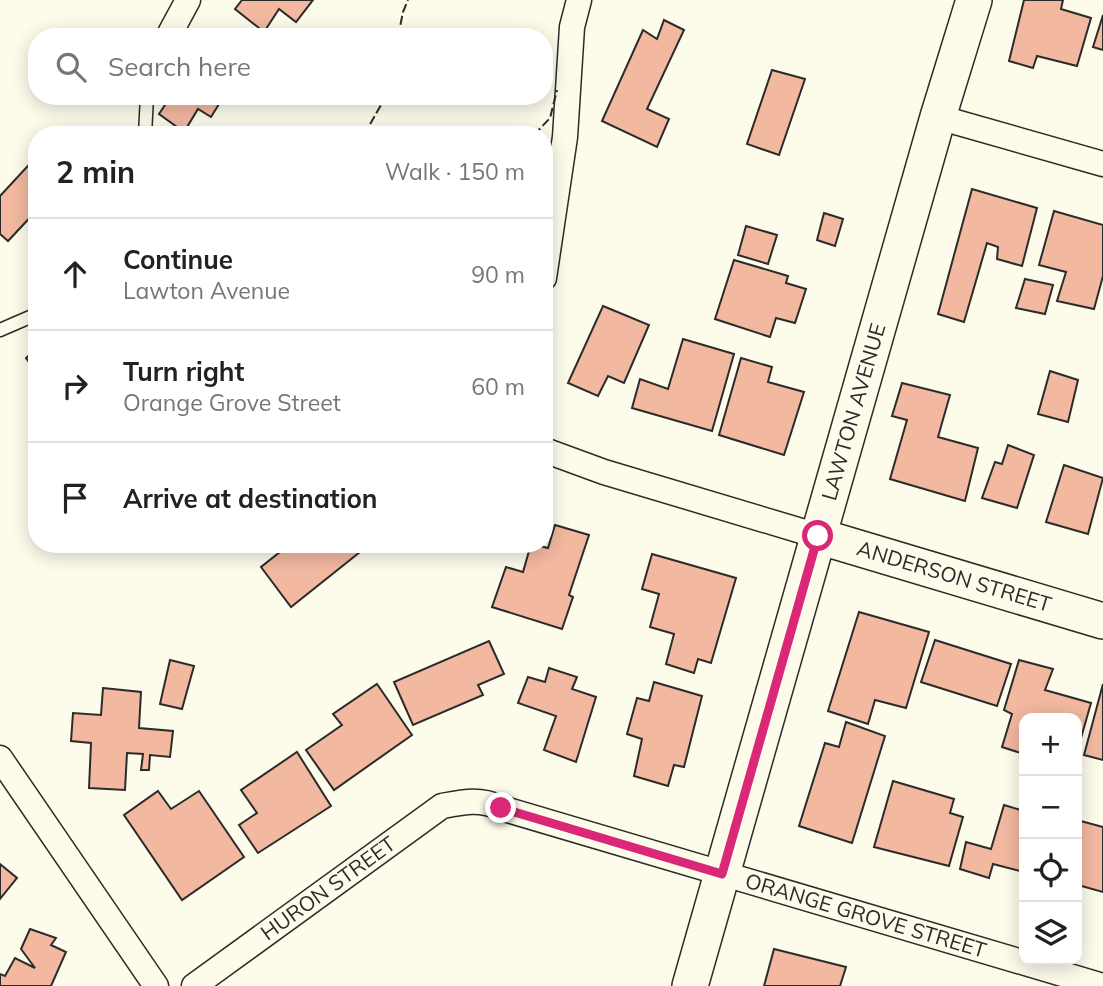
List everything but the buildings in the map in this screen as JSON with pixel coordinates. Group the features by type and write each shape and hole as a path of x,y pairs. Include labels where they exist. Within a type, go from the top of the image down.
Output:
{"street":[{"path":"173,28 188,0"},
{"path":"553,162 569,87 572,27 579,0"},
{"name":"LAWTON AVENUE","path":"690,986 938,117 974,0"},
{"path":"938,117 1103,164"},
{"name":"ANDERSON STREET","path":"553,453 604,472 1103,621"},
{"path":"0,758 156,986"},
{"name":"ORANGE GROVE STREET","path":"468,801 488,802 1103,986"},
{"name":"HURON STREET","path":"194,986 442,806 468,801"}],"lane":[{"path":"145,126 147,105"},
{"path":"0,330 28,318"}],"fence":[{"path":"400,28 408,0"},
{"path":"542,126 550,118 557,90"},
{"path":"369,126 381,105"}],"route":[{"path":"501,808 722,874 818,536"}]}
